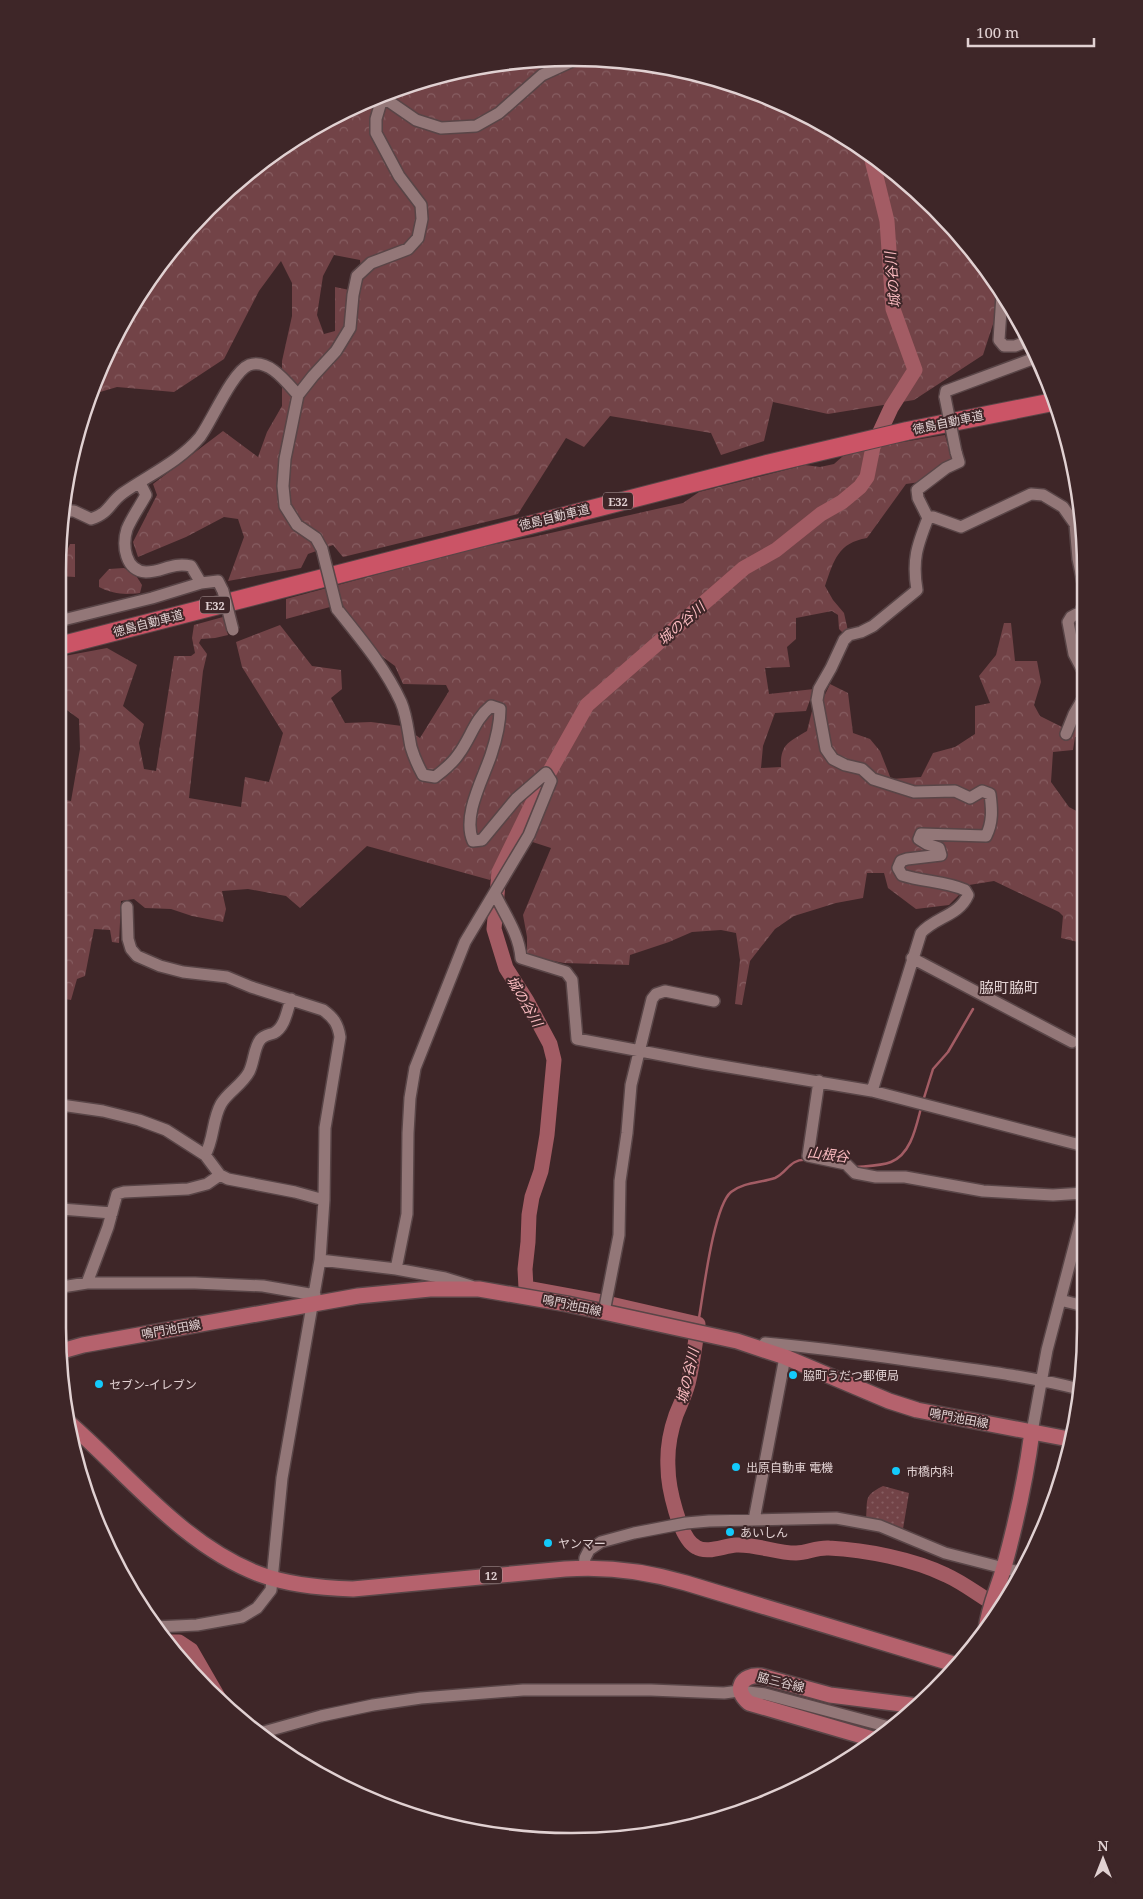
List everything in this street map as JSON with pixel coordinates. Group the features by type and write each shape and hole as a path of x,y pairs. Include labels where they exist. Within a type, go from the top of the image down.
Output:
{"highway":[{"name":"徳島自動車道","path":"66,644 710,478 908,431 1048,403"}],"main road":[{"name":"鳴門池田線","path":"67,1350 92,1343 314,1300 430,1289 479,1289 604,1312 764,1350 889,1401 917,1410 1064,1438"},
{"name":"12","path":"77,1430 204,1545 229,1560 273,1578 325,1588 352,1589 584,1567 629,1570 660,1575 887,1642 949,1663"},
{"path":"989,1612 1003,1568 1027,1468 1032,1432"},
{"name":"脇三谷線","path":"867,1737 749,1703 739,1691 745,1679 752,1675 830,1695 908,1705"}],"street":[{"path":"388,101 416,120 441,128 476,126 499,113 542,75 561,66"},
{"path":"380,104 376,119 376,133 399,176 420,205 422,219 418,238 408,249 371,263 357,276 352,295 350,328 336,351 298,395 285,459 282,486 285,506 297,525 316,538 322,549 337,609 381,666 401,702 406,716 411,746 423,775 436,777 459,754 482,714 491,706 500,709 500,723 492,753 472,808 471,836 473,841 482,840 516,799 546,773 551,781 529,835 465,942 415,1068 410,1098 408,1133 407,1214 396,1269"},
{"path":"1001,306 999,340 1004,346 1015,346 1022,343"},
{"path":"872,1091 921,933 928,925 957,911 968,895 965,890 957,886 918,881 902,875 898,868 901,861 907,859 941,855 939,848 919,839 921,834 986,836 992,819 990,794 982,791 970,798 955,791 914,792 873,779 862,769 845,765 832,758 826,749 817,700 819,689 832,668 844,640 850,635 873,626 917,590 914,568 915,556 928,518 918,498 917,490 946,468 959,462 945,397 946,391 1030,360"},
{"path":"70,511 91,519 102,515 121,494 186,452 200,436 238,374 248,365 260,364 273,370 298,395"},
{"path":"140,482 146,495 127,530 125,548 128,562 138,571 148,572 181,564 191,566 201,583"},
{"path":"928,518 933,517 961,527 1031,494 1043,495 1073,516"},
{"path":"66,618 152,598 201,583 218,581 223,590 232,630"},
{"path":"1077,614 1071,617 1068,622 1074,654 1077,660"},
{"path":"1066,734 1077,709"},
{"path":"495,894 515,930 521,958 566,972 572,980 577,1039 704,1063 872,1091 1077,1144"},
{"path":"127,907 128,939 131,949 137,956 175,970 227,977 251,987 323,1010 339,1026 340,1037 325,1128 324,1200 320,1260 282,1478 271,1590 257,1608 242,1617 197,1625 164,1626"},
{"path":"912,958 1072,1042"},
{"path":"604,1312 619,1234 620,1181 631,1086 652,999 656,994 665,991 714,1001"},
{"path":"205,1155 222,1103 250,1071 262,1037 274,1033 281,1027 291,999"},
{"path":"819,1081 808,1156 846,1164 854,1173 876,1177 905,1177 983,1191 1052,1195 1077,1193"},
{"path":"66,1106 103,1111 139,1120 166,1130 205,1155 220,1175 228,1179 295,1192 324,1200"},
{"path":"87,1283 117,1194 188,1188 207,1184 220,1175"},
{"path":"66,1209 112,1213"},
{"path":"1032,1432 1047,1350 1077,1236"},
{"path":"320,1260 396,1269 444,1278 479,1289"},
{"path":"66,1286 87,1283 264,1286 314,1300"},
{"path":"1060,1300 1077,1304"},
{"path":"764,1350 765,1343 806,1346 1042,1380 1073,1387"},
{"path":"754,1520 785,1357"},
{"path":"584,1567 585,1558 589,1550 601,1542 681,1524 836,1518 880,1526 945,1553 1014,1571"},
{"path":"268,1731 321,1716 373,1705 478,1692 523,1690 651,1690 724,1693 739,1691 765,1694 882,1725"}],"green space":[{"path":"538,67 605,67 670,76 734,93 795,118 852,151 905,192 951,238 996,297 995,318 983,355 914,400 828,414 773,402 764,441 721,455 711,433 610,416 584,447 566,438 518,514 343,557 333,545 308,554 301,568 228,581 244,537 238,519 224,517 186,537 138,557 133,542 157,495 153,484 223,431 258,457 267,432 282,406 282,361 292,316 292,283 281,261 259,291 224,359 174,392 117,387 100,392 118,348 151,291 192,238 214,214 264,171 291,151 348,118 409,93 473,76","holes":["334,255 360,260 362,280 359,292 335,287 335,331 324,334 317,315 323,276"]},
{"path":"945,435 952,459 939,465 920,482 906,484 867,538 849,544 838,554 825,586 833,600 844,613 848,631 843,633 839,629 838,615 832,611 796,618 796,639 787,647 790,667 765,668 769,694 814,689 806,711 775,713 763,746 761,768 781,767 784,748 807,731 812,711 822,701 830,684 848,693 853,733 870,739 880,751 891,779 921,777 933,753 955,747 975,734 975,706 990,703 979,676 996,655 1004,623 1011,623 1015,661 1037,661 1041,682 1034,705 1040,716 1062,727 1077,721 1077,737 1075,737 1073,750 1053,752 1051,782 1069,807 1077,811 1077,942 1061,938 1063,916 1059,912 994,881 969,885 949,905 916,909 888,888 884,873 867,873 863,898 836,903 794,916 775,929 750,961 742,1005 735,1004 740,960 736,933 721,930 692,932 630,955 629,965 564,963 527,956 527,937 523,915 551,848 514,836 490,880 367,846 300,908 286,896 248,889 222,891 226,909 223,922 192,916 171,909 145,908 134,899 121,901 119,943 112,942 110,930 94,929 85,976 77,979 71,1000 66,999 66,800 71,801 80,749 79,719 66,709 66,656 107,648 137,665 123,706 144,724 139,743 144,769 156,771 174,656 191,656 195,653 192,638 194,625 223,617 228,635 201,639 199,643 207,654 203,671 189,798 241,807 245,777 269,782 283,733 242,667 236,642 280,625 312,666 341,670 342,689 331,698 345,723 371,722 402,726 420,738 449,691 446,685 403,684 395,666 380,655 341,604 286,619 286,599 475,548 533,537 683,503 699,492 805,465 820,467 834,464 843,456 879,446"},
{"path":"70,544 75,544 75,577 66,576 67,552"},
{"path":"124,568 135,574 142,585 140,593 119,593 99,587 99,580 109,569"},
{"path":"883,1486 909,1493 903,1529 866,1519 869,1496"}],"waterway":[{"name":"城の谷川","path":"874,167 887,221 893,309 915,370 891,408 873,447 867,477 860,487 842,502 821,514 776,550 744,568 587,705 537,794 499,872 494,929 506,968 527,1001 550,1044 554,1060 547,1135 541,1171 532,1197 529,1215 525,1269 526,1288 602,1302 698,1324 690,1376 672,1428 668,1460 670,1486 676,1511 684,1533 690,1542 696,1547 705,1550 744,1545 781,1552 796,1553 829,1548 889,1556 933,1569 994,1604"},
{"name":"山根谷","path":"923,1101 933,1069 948,1052 973,1009"},
{"name":"山根谷","path":"856,1167 874,1166 891,1162 898,1158 912,1139 921,1108"},
{"name":"山根谷","path":"698,1324 714,1233 725,1201 731,1192 736,1189 747,1184 775,1178 793,1163 807,1160"},
{"path":"177,1642 191,1650 206,1677"}],"place":[{"name":"脇町うだつ郵便局","path":"793,1375"},
{"name":"セブン-イレブン","path":"99,1384"},
{"name":"出原自動車 電機","path":"736,1467"},
{"name":"市橋内科","path":"896,1471"},
{"name":"あいしん","path":"730,1532"},
{"name":"ヤンマー","path":"548,1543"}],"district":[{"name":"脇町脇町","path":"1009,987"}]}
